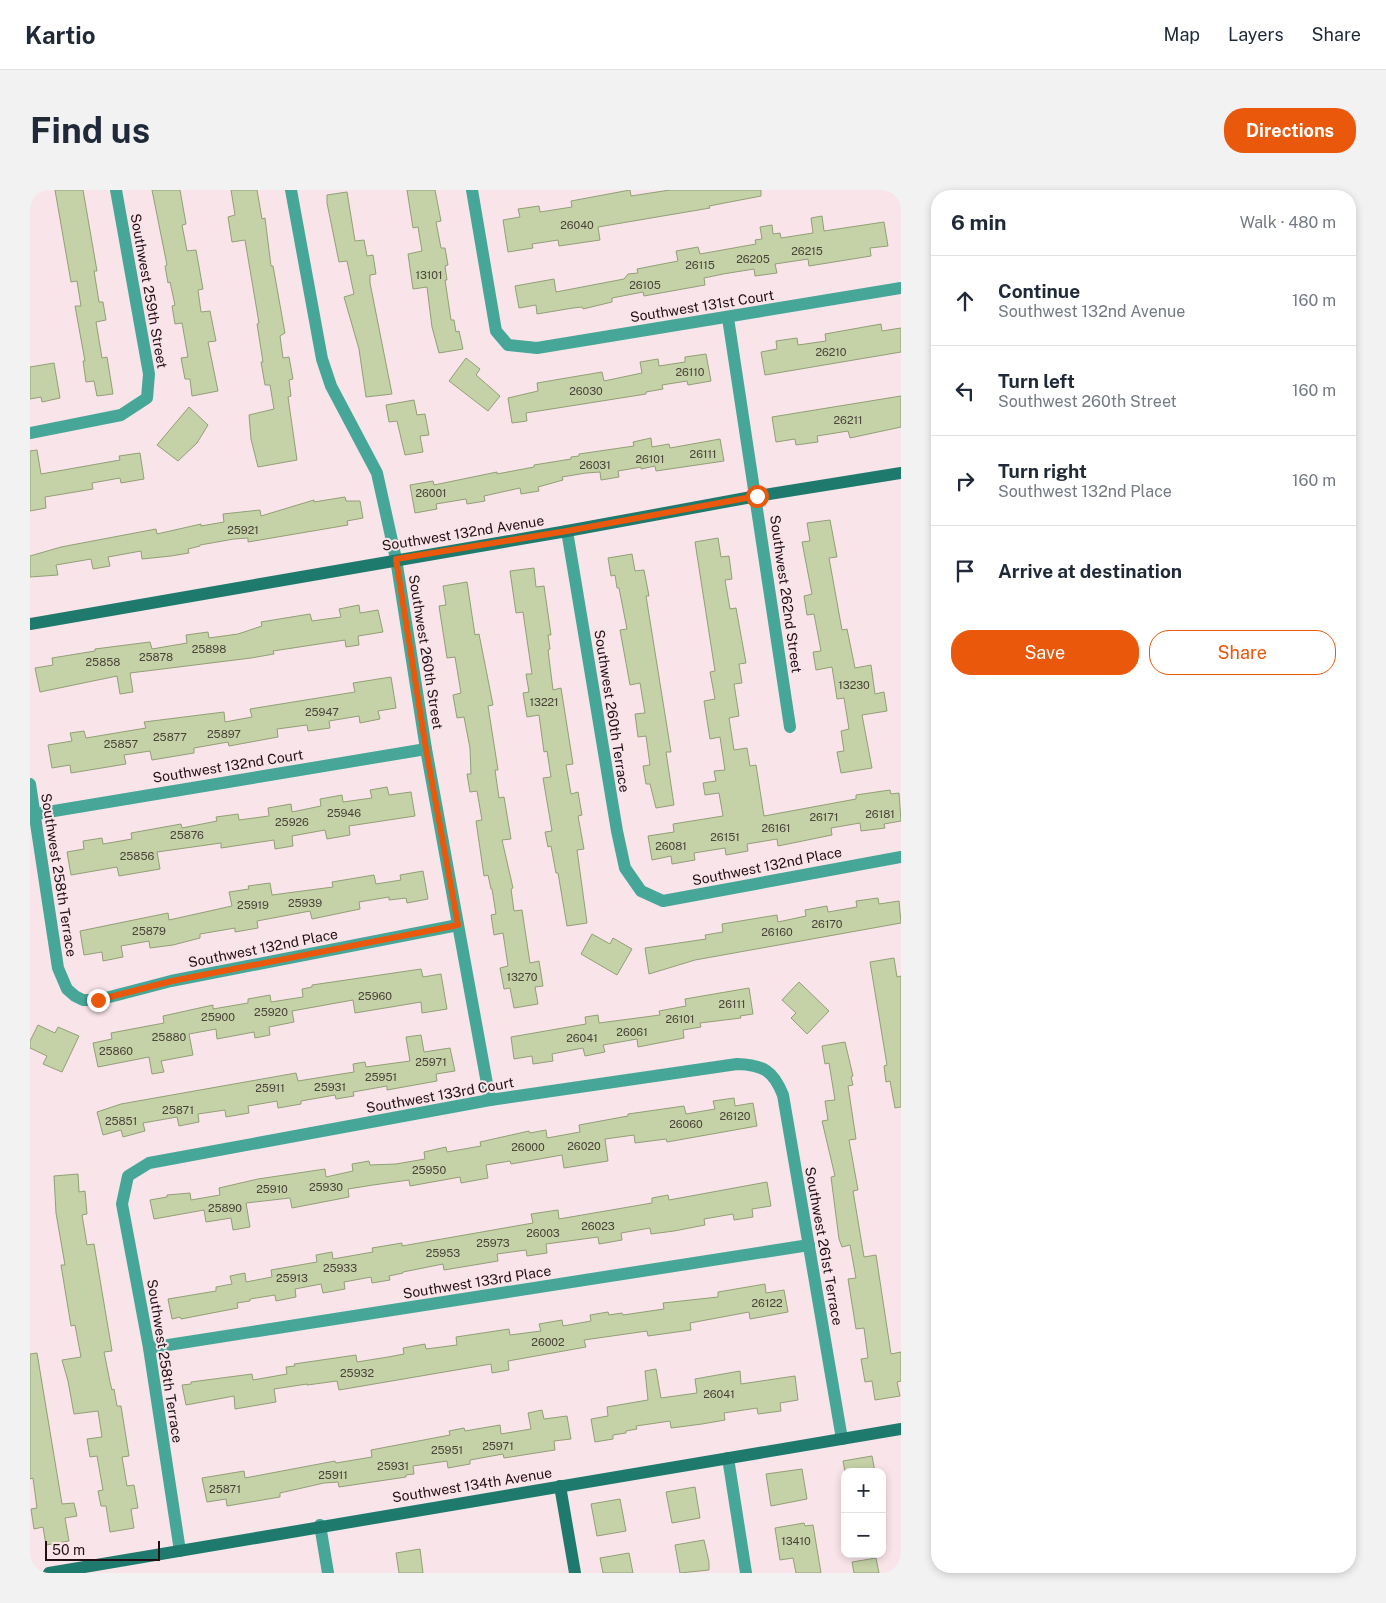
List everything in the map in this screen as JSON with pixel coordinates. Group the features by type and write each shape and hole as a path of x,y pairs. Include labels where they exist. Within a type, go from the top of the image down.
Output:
{"street":[{"name":"Southwest 259th Street","path":"30,434 121,414 147,398 149,374 116,190"},
{"name":"Southwest 260th Street","path":"291,190 322,359 331,386 377,473 396,559 426,749 490,1100"},
{"name":"Southwest 131st Court","path":"472,190 496,330 508,345 537,348 901,288"},
{"name":"Southwest 262nd Street","path":"728,318 757,496 790,727"},
{"name":"Southwest 132nd Avenue","path":"30,624 396,559 567,531 757,496 901,473"},
{"name":"Southwest 260th Terrace","path":"567,531 619,840 625,868 640,891"},
{"name":"Southwest 132nd Court","path":"36,814 426,749"},
{"name":"Southwest 258th Terrace","path":"30,784 58,968 67,988 75,996"},
{"name":"Southwest 132nd Place","path":"640,891 663,901 901,857"},
{"name":"Southwest 132nd Place","path":"75,996 83,1000 98,1000 172,981 458,925"},
{"name":"Southwest 133rd Court","path":"128,1176 149,1163 490,1100 736,1064 761,1068"},
{"name":"Southwest 261st Terrace","path":"761,1068 770,1072 777,1080 782,1095 842,1439"},
{"name":"Southwest 258th Terrace","path":"128,1176 122,1204 149,1348 180,1551"},
{"name":"Southwest 133rd Place","path":"149,1348 809,1245"},
{"name":"Southwest 134th Avenue","path":"49,1573 320,1525 901,1429"},
{"path":"728,1458 746,1573"},
{"path":"560,1486 575,1573"},
{"path":"320,1525 328,1573"}],"building":[{"path":"55,190 83,190 97,271 94,271 99,302 103,302 106,320 96,322 102,358 107,357 113,394 97,396 94,381 86,382 83,361 85,361 75,306 81,306 77,281 71,282"},
{"path":"152,190 180,190 186,224 182,225 187,251 196,250 203,289 198,290 201,312 210,311 216,341 208,342 218,391 192,396 190,379 185,379 181,358 188,357 182,323 175,324 172,306 175,305 170,282 168,283 165,266 167,265"},
{"path":"231,190 257,190 262,219 265,218 271,266 273,266 285,333 280,336 283,358 289,357 293,379 289,380 291,396 288,397 297,460 258,467 251,439 249,415 274,409 270,385 265,385 261,362 263,362 257,324 259,323 245,240 232,242 228,217 235,215"},
{"path":"407,190 435,190 441,221 436,222 441,248 445,248 448,265 445,266 447,280 445,280 451,320 454,320 456,332 459,331 463,349 439,353 432,327 427,287 413,289 408,254 422,251 418,227 413,228"},
{"path":"630,190 631,196 670,190 761,190 761,196 709,206 710,208 598,227 600,240 559,246 558,240 532,244 533,248 508,252 503,220 520,217 518,209 539,206 540,212 572,207 571,201"},
{"path":"347,192 355,241 364,240 367,256 373,255 376,274 370,275 370,283 392,394 366,397 359,349 344,297 354,294 347,261 339,262 327,203 327,195"},
{"path":"822,216 824,231 884,222 888,246 870,248 871,256 809,266 808,259 775,264 777,273 755,276 754,269 723,274 704,278 705,285 644,296 643,292 612,298 612,302 583,309 582,307 537,314 536,305 519,308 515,286 554,279 556,292 624,279 628,274 638,273 637,269 678,261 676,251 698,247 700,254 756,244 755,240 762,239 760,227 772,225 773,234 780,233 781,238 813,233 811,218"},
{"path":"881,324 882,331 901,328 901,352 765,375 761,352 777,349 776,341 797,338 798,345 826,341 825,334"},
{"path":"706,354 711,381 688,385 687,381 662,385 663,389 646,392 646,394 526,413 527,421 512,423 508,398 538,391 537,383 602,372 604,381 642,373 640,362 658,359 659,366 685,362 685,357"},
{"path":"466,358 480,369 476,375 500,396 488,411 449,381"},
{"path":"54,363 60,398 42,402 41,397 30,399 30,367"},
{"path":"901,396 901,427 850,438 848,431 817,436 818,442 796,445 795,439 776,442 772,417"},
{"path":"414,400 417,415 425,414 429,435 420,436 423,452 405,455 397,421 389,422 386,405"},
{"path":"189,407 208,425 197,443 178,461 157,445"},
{"path":"651,438 652,447 669,444 670,448 720,439 724,461 656,471 655,466 641,469 641,467 618,471 619,477 601,480 600,472 562,477 563,480 538,487 539,491 521,494 520,488 484,496 485,501 467,504 466,499 436,504 437,509 415,513 410,485 433,481 434,485 497,472 497,474 534,467 534,465 571,459 571,457 579,456 579,454 634,446 633,442"},
{"path":"37,450 41,474 120,460 119,456 140,453 144,479 121,483 120,478 92,483 93,489 45,497 46,508 30,511 30,451"},
{"path":"345,497 346,501 360,501 363,518 347,521 348,525 248,542 248,538 234,539 200,545 188,549 189,553 171,556 142,559 141,551 108,557 110,566 93,569 91,559 56,565 58,575 30,577 30,556 61,547 156,529 157,534 201,524 201,526 224,522 223,514 260,510 261,516 314,500 314,502"},
{"path":"830,520 837,557 829,558 842,630 847,629 855,668 871,665 875,694 884,692 887,711 862,715 872,768 841,773 837,752 844,751 841,731 849,729 844,698 837,699 832,667 816,670 813,652 821,651 814,614 807,615 804,596 812,594 802,542 810,541 807,523"},
{"path":"718,538 721,557 729,556 732,579 725,580 730,609 736,608 746,663 739,664 742,683 734,684 739,716 729,718 734,750 747,748 750,766 756,765 764,816 856,799 856,795 890,790 891,794 899,793 901,821 884,824 885,828 861,831 860,823 831,828 832,835 778,846 777,839 747,844 748,851 726,855 725,848 694,853 695,860 672,864 671,856 652,860 648,836 674,832 673,824 723,816 719,793 705,795 703,783 716,781 714,771 725,770 720,737 710,739 704,701 715,699 710,672 715,671 695,542"},
{"path":"632,554 635,571 644,570 649,596 646,596 671,752 666,752 674,805 656,808 650,784 646,784 643,766 650,765 646,736 638,737 635,714 645,713 640,683 630,685 620,630 627,629 619,588 617,588 615,575 611,576 608,558"},
{"path":"534,568 536,587 544,586 551,635 548,635 550,649 548,650 553,690 561,688 573,764 566,765 571,794 578,792 582,815 578,816 584,849 577,850 587,923 567,926 558,873 556,873 551,846 548,847 545,832 552,831 543,778 551,777 547,751 544,752 539,715 527,717 523,693 529,692 526,674 532,674 523,612 516,613 510,571"},
{"path":"467,582 475,635 479,634 493,705 488,706 498,770 495,770 499,798 504,797 511,839 502,840 513,888 511,889 514,911 522,910 530,963 539,961 543,986 535,987 538,1004 514,1008 510,988 504,989 500,968 508,966 503,933 494,935 491,915 496,914 488,875 484,876 476,821 482,820 477,791 470,792 467,774 471,774 470,748 464,717 457,718 453,695 461,693 455,657 447,658 439,606 446,605 443,586"},
{"path":"359,605 360,613 378,610 383,632 358,636 359,645 346,647 345,640 273,651 274,654 251,658 130,673 133,692 120,694 117,676 40,692 35,668 53,665 52,658 95,651 95,649 150,642 152,649 187,643 186,635 208,632 209,638 238,634 262,626 261,622 310,614 312,621 341,617 339,609"},
{"path":"391,677 396,708 378,711 380,719 360,723 359,716 329,721 330,728 308,731 307,725 277,729 278,737 229,746 228,742 194,748 194,753 152,760 150,751 124,755 126,764 71,773 70,765 52,768 48,745 72,741 70,733 84,731 86,738 146,728 144,722 224,712 225,722 252,717 250,709 355,692 353,683"},
{"path":"387,787 389,795 411,792 415,816 349,826 350,835 327,839 325,830 292,836 293,846 275,849 274,840 221,848 221,843 157,852 160,869 119,876 117,867 71,875 67,852 84,849 83,841 102,838 103,844 132,839 131,833 181,824 182,828 217,821 216,817 238,814 239,820 269,816 268,808 291,804 292,812 321,806 320,799 342,795 343,802 372,798 370,790"},
{"path":"423,871 428,899 407,903 406,898 389,900 389,897 359,902 360,909 312,919 310,911 257,921 258,928 235,932 235,928 200,934 200,938 173,945 150,948 149,941 121,946 123,957 103,961 102,952 84,955 80,931 168,913 169,920 232,906 229,892 249,889 248,886 270,883 272,895 333,887 332,882 374,875 376,884 401,880 400,875"},
{"path":"878,898 879,904 899,901 901,923 695,960 649,974 645,948 706,939 705,935 723,932 722,924 777,915 778,922 806,916 805,910 827,906 828,912 857,907 856,901"},
{"path":"592,934 610,944 613,938 632,949 617,975 581,954"},
{"path":"894,958 897,977 901,976 901,1107 895,1108 890,1081 886,1082 884,1066 887,1065 870,962"},
{"path":"421,969 423,977 441,974 447,1009 422,1013 421,1002 355,1013 353,1000 292,1011 294,1022 269,1027 270,1035 255,1038 254,1032 217,1039 216,1029 189,1034 193,1055 161,1061 164,1072 152,1074 149,1057 98,1067 93,1043 112,1039 111,1033 164,1023 163,1016 213,1005 213,1009 248,1003 248,999 270,995 271,1002 303,997 302,989 312,987 312,985"},
{"path":"799,982 829,1011 807,1034 791,1018 796,1013 782,1000"},
{"path":"749,988 753,1014 740,1016 741,1018 700,1023 701,1027 683,1030 684,1038 638,1047 637,1039 603,1045 605,1052 585,1056 583,1048 552,1054 553,1061 533,1064 532,1056 514,1059 511,1037 586,1024 585,1017 598,1015 599,1023 660,1015 659,1011 686,1006 685,999"},
{"path":"38,1025 55,1033 58,1027 79,1036 62,1072 43,1064 47,1056 30,1048 30,1041"},
{"path":"421,1035 424,1052 450,1048 455,1071 436,1074 437,1081 387,1090 387,1086 353,1092 354,1096 336,1099 335,1095 301,1101 301,1104 278,1108 277,1101 248,1106 249,1113 226,1117 225,1110 198,1114 199,1122 179,1126 177,1117 143,1123 145,1131 123,1137 121,1130 103,1135 97,1112 121,1104 296,1073 298,1081 354,1072 353,1064 365,1062 366,1067 410,1061 406,1037"},
{"path":"845,1042 853,1076 851,1077 853,1085 848,1086 856,1139 849,1140 858,1190 853,1191 864,1257 876,1255 891,1354 901,1352 901,1381 897,1382 900,1396 875,1400 872,1381 865,1382 861,1359 868,1358 864,1328 856,1329 848,1279 856,1278 850,1245 842,1247 839,1239 831,1177 835,1176 822,1121 828,1120 825,1101 835,1100 829,1063 825,1064 822,1046"},
{"path":"734,1098 735,1106 753,1103 757,1126 667,1142 666,1139 635,1143 634,1135 605,1139 608,1161 564,1168 562,1155 511,1164 510,1161 486,1165 488,1178 461,1183 460,1177 410,1186 409,1180 373,1185 348,1189 349,1197 292,1208 290,1198 246,1203 250,1227 233,1230 231,1218 206,1222 204,1210 154,1219 150,1200 167,1197 167,1195 190,1193 191,1200 220,1195 219,1188 258,1179 325,1169 326,1177 353,1171 352,1164 369,1161 370,1165 396,1164 425,1159 424,1152 446,1147 447,1152 481,1146 480,1142 529,1131 530,1133 546,1130 547,1138 580,1132 579,1125 628,1116 628,1114 684,1106 686,1114 715,1109 713,1101"},
{"path":"78,1174 79,1192 85,1191 87,1214 82,1215 87,1245 94,1244 112,1351 104,1352 117,1406 121,1406 129,1456 122,1457 127,1486 134,1485 138,1508 131,1509 134,1528 110,1532 106,1506 101,1506 98,1491 103,1490 97,1456 90,1457 87,1439 102,1437 98,1411 74,1414 62,1360 81,1357 75,1325 71,1326 61,1265 65,1265 56,1213 54,1176"},
{"path":"767,1182 771,1206 752,1209 753,1217 734,1220 733,1214 704,1219 705,1225 674,1231 651,1234 650,1228 621,1233 622,1240 599,1244 598,1237 546,1244 547,1253 527,1256 526,1250 497,1254 498,1261 444,1270 443,1264 403,1272 389,1276 390,1280 372,1283 371,1277 344,1282 345,1289 323,1293 321,1284 295,1289 296,1297 276,1301 275,1295 250,1299 250,1301 237,1303 238,1308 172,1319 168,1299 216,1291 216,1287 232,1284 230,1276 245,1273 246,1282 272,1277 271,1270 317,1262 316,1255 332,1252 333,1259 373,1252 372,1248 402,1243 402,1246 533,1223 531,1214 558,1210 559,1219 652,1203 652,1198 668,1195 669,1200"},
{"path":"765,1284 766,1293 784,1290 788,1312 750,1319 749,1312 690,1323 691,1330 648,1336 647,1331 584,1340 586,1347 508,1361 509,1370 492,1373 491,1364 339,1390 337,1381 307,1384 274,1389 276,1402 235,1409 234,1396 186,1405 182,1385 191,1384 191,1382 252,1374 253,1380 287,1374 286,1367 295,1366 294,1364 356,1355 357,1362 388,1357 404,1354 403,1348 425,1344 426,1349 457,1345 456,1337 509,1329 510,1335 541,1331 539,1324 562,1320 563,1326 591,1321 590,1315 608,1312 609,1315 622,1313 623,1315 664,1309 663,1303 718,1297 718,1292"},
{"path":"37,1353 62,1504 74,1503 77,1516 65,1518 69,1541 46,1545 43,1527 34,1529 31,1509 37,1508 33,1478 30,1479 30,1354"},
{"path":"656,1369 661,1398 697,1393 695,1379 740,1371 741,1384 795,1376 798,1400 780,1403 781,1411 758,1414 757,1408 724,1413 725,1420 702,1424 671,1428 670,1421 636,1426 637,1429 613,1435 613,1439 595,1442 591,1419 608,1416 607,1407 648,1400 645,1371"},
{"path":"542,1410 544,1419 567,1416 571,1439 554,1441 555,1450 504,1458 503,1454 470,1460 470,1464 448,1468 447,1461 413,1466 414,1474 406,1475 406,1477 339,1487 338,1482 324,1483 280,1493 280,1497 227,1506 226,1499 207,1502 202,1478 244,1471 245,1478 335,1461 336,1463 372,1457 371,1450 450,1435 449,1431 464,1428 465,1431 500,1425 501,1434 531,1429 528,1413"},
{"path":"872,1456 874,1468 844,1468 843,1461"},
{"path":"802,1469 807,1499 771,1506 766,1474"},
{"path":"695,1487 700,1518 672,1523 666,1492"},
{"path":"620,1499 626,1531 597,1536 591,1504"},
{"path":"804,1523 805,1526 813,1525 821,1573 796,1573 793,1558 780,1560 775,1528"},
{"path":"704,1540 709,1570 680,1573 675,1545"},
{"path":"420,1549 423,1573 399,1573 396,1553"},
{"path":"629,1553 633,1573 603,1573 600,1558"},
{"path":"876,1558 879,1573 854,1573 852,1562"}],"route":[{"path":"98,1000 172,981 458,925 426,749 396,559 567,531 757,496"}]}
